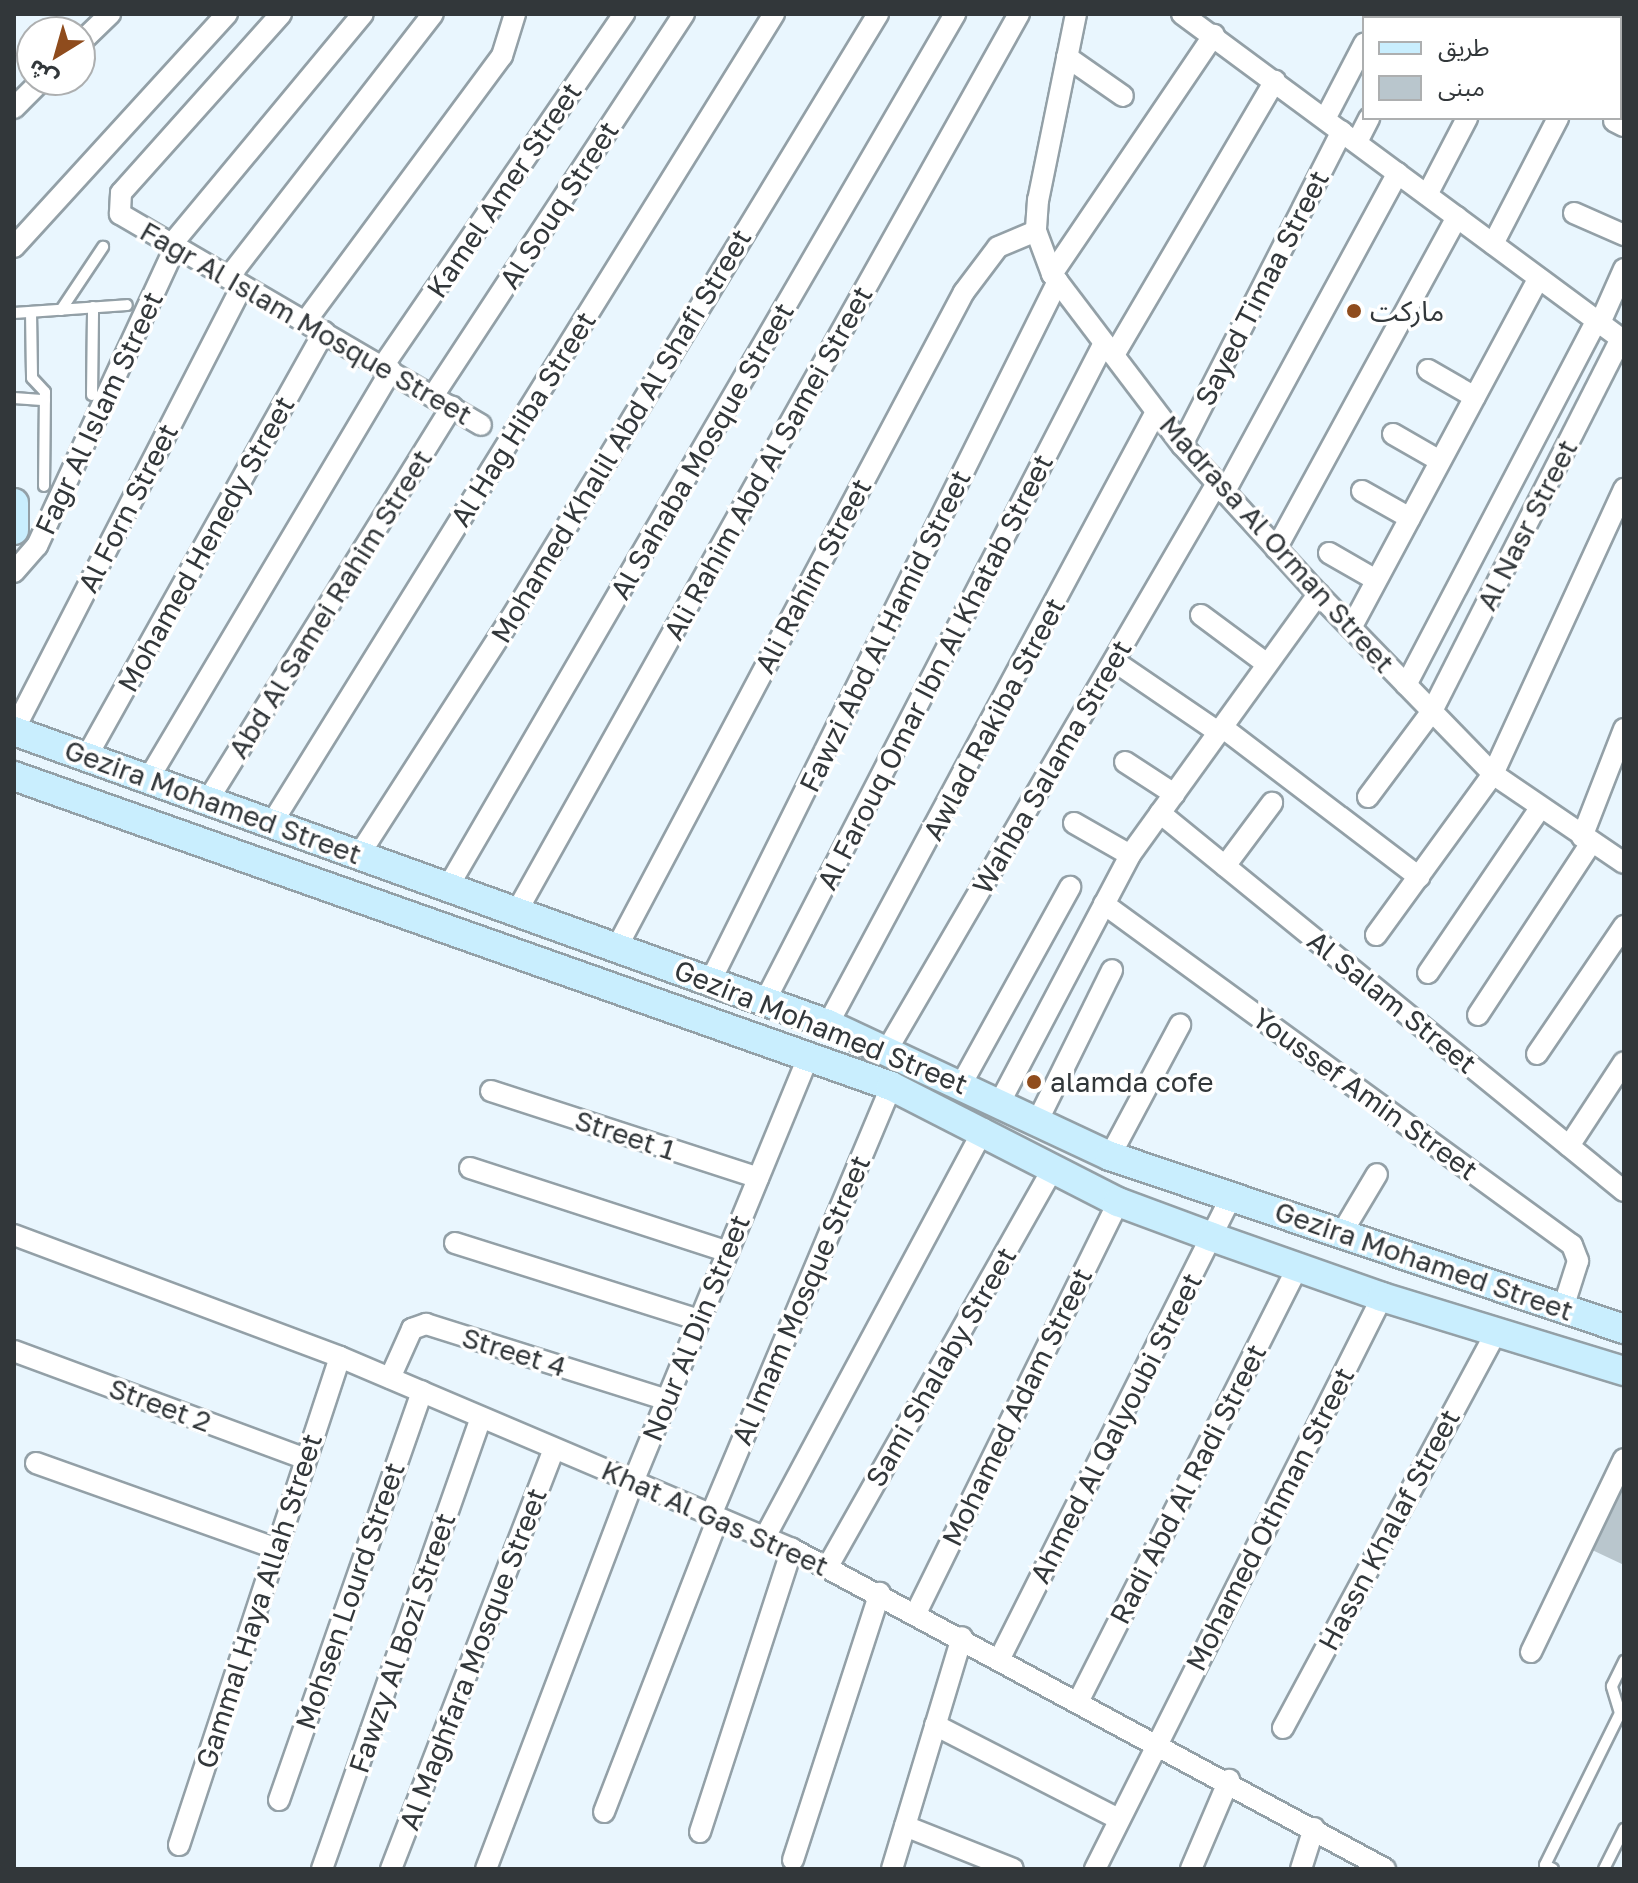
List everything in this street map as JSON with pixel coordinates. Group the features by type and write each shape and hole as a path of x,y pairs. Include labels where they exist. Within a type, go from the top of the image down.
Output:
{"main road":[{"path":"14,503 14,530"},
{"name":"Gezira Mohamed Street","path":"14,731 828,1024 962,1083 1110,1156 1343,1231 1624,1329"},
{"name":"Gezira Mohamed Street","path":"14,776 891,1086 984,1129 1118,1202 1212,1237 1382,1297 1624,1371"},
{"path":"461,892 462,934"}],"street":[{"path":"14,247 227,14"},
{"name":"Fagr Al Islam Mosque Street","path":"281,14 121,193 117,209 130,221 173,247 481,425"},
{"name":"Fagr Al Islam Street","path":"14,572 37,546 173,247 363,14"},
{"name":"Al Forn Street","path":"14,731 235,282 433,14"},
{"name":"Kamel Amer Street","path":"149,778 387,368 624,14"},
{"name":"Al Souq Street","path":"433,396 684,14"},
{"name":"Al Hag Hiba Street","path":"272,823 774,14"},
{"name":"Mohamed Khalil Abd Al Shafi Street","path":"359,855 510,620 878,14"},
{"name":"Al Sahaba Mosque Street","path":"461,892 955,14"},
{"name":"Ali Rahim Abd Al Samei Street","path":"517,911 1019,14"},
{"path":"1036,231 1076,14"},
{"path":"1182,14 1207,25 1275,81 1623,340"},
{"path":"305,322 502,56 512,18"},
{"name":"Fawzi Abd Al Hamid Street","path":"711,980 1055,278 1207,25"},
{"path":"1341,130 1362,51"},
{"path":"1067,57 1123,96"},
{"name":"Al Farouq Omar Ibn Al Khatab Street","path":"765,1001 1109,349 1275,81"},
{"path":"1341,130 1364,120"},
{"path":"1427,195 1466,120"},
{"path":"1493,244 1557,120"},
{"name":"Sayed Timaa Street","path":"1182,445 1341,130"},
{"name":"Wahba Salama Street","path":"887,1050 1114,661 1220,489 1398,173"},
{"path":"1574,213 1624,235"},
{"path":"1276,549 1457,217"},
{"name":"Madrasa Al Orman Street","path":"1036,231 1055,278 1156,412 1220,489 1493,774 1624,863"},
{"name":"Ali Rahim Street","path":"617,947 964,292 998,247 1036,231"},
{"path":"1406,685 1624,269"},
{"path":"1351,628 1539,278"},
{"name":"Mohamed Henedy Street","path":"87,756 324,332"},
{"name":"Al Nasr Street","path":"1368,797 1432,711 1623,340"},
{"path":"1428,370 1475,397"},
{"name":"Abd Al Samei Rahim Street","path":"208,800 452,407"},
{"name":"Awlad Rakiba Street","path":"828,1024 1156,412"},
{"path":"1393,434 1440,461"},
{"path":"1376,935 1493,774 1624,489"},
{"path":"1362,491 1410,518"},
{"path":"1329,553 1376,580"},
{"path":"1000,1102 1130,855 1318,594"},
{"path":"1201,615 1267,664"},
{"path":"1114,661 1220,730 1419,877"},
{"path":"1478,1015 1587,840 1621,743"},
{"path":"1125,762 1174,794"},
{"path":"1225,866 1272,803"},
{"path":"1428,973 1540,808"},
{"name":"Al Salam Street","path":"1160,813 1624,1191"},
{"path":"1074,823 1130,855"},
{"path":"962,1083 1070,887"},
{"name":"Youssef Amin Street","path":"1104,904 1572,1245 1578,1261 1563,1308"},
{"path":"1537,1054 1624,926"},
{"path":"1038,1120 1112,970"},
{"path":"1110,1156 1180,1025"},
{"name":"Nour Al Din Street","path":"486,1869 633,1482 808,1057"},
{"path":"1569,1146 1624,1062"},
{"name":"Al Imam Mosque Street","path":"604,1812 715,1516 891,1086"},
{"name":"Street 1","path":"491,1091 758,1178"},
{"path":"765,1537 984,1129"},
{"name":"Sami Shalaby Street","path":"828,1566 1054,1167"},
{"path":"470,1168 728,1252"},
{"path":"1343,1231 1377,1174"},
{"name":"Ahmed Al Qalyoubi Street","path":"1000,1658 1231,1197"},
{"name":"Mohamed Adam Street","path":"916,1613 1118,1202"},
{"name":"Khat Al Gas Street","path":"14,1235 340,1357 792,1549 1229,1780 1385,1869"},
{"path":"455,1243 699,1320"},
{"name":"Radi Abd Al Radi Street","path":"1079,1700 1297,1268"},
{"name":"Mohamed Othman Street","path":"1095,1869 1382,1297"},
{"name":"Street 4","path":"390,1378 412,1329 426,1324 667,1400"},
{"name":"Hassn Khalaf Street","path":"1283,1728 1496,1332"},
{"name":"Street 2","path":"14,1351 306,1459"},
{"name":"Gammal Haya Allah Street","path":"179,1845 340,1357"},
{"name":"Mohsen Lourd Street","path":"279,1800 422,1391"},
{"name":"Fawzy Al Bozi Street","path":"322,1869 481,1418"},
{"name":"Al Maghfara Mosque Street","path":"391,1869 554,1449"},
{"path":"1531,1652 1624,1459"},
{"path":"36,1463 277,1549"},
{"path":"700,1832 792,1549"},
{"path":"793,1860 880,1593"},
{"path":"892,1869 962,1637"},
{"path":"935,1725 1119,1819"},
{"path":"1191,1869 1229,1780"},
{"path":"905,1826 1013,1869"},
{"path":"1301,1869 1314,1828"}],"lane":[{"path":"61,310 103,247"},
{"path":"14,313 127,305"},
{"path":"92,395 93,307"},
{"path":"31,312 32,378 43,388 45,400 44,486"},
{"path":"14,398 45,400"},
{"path":"1553,1869 1545,1865 1620,1713 1612,1686 1624,1661"},
{"path":"1604,1869 1624,1829"}],"building":[{"path":"1624,1481 1624,1565 1590,1549"}],"place":[{"name":"ماركت","path":"1354,311"},
{"name":"alamda cofe","path":"1034,1082"}]}
